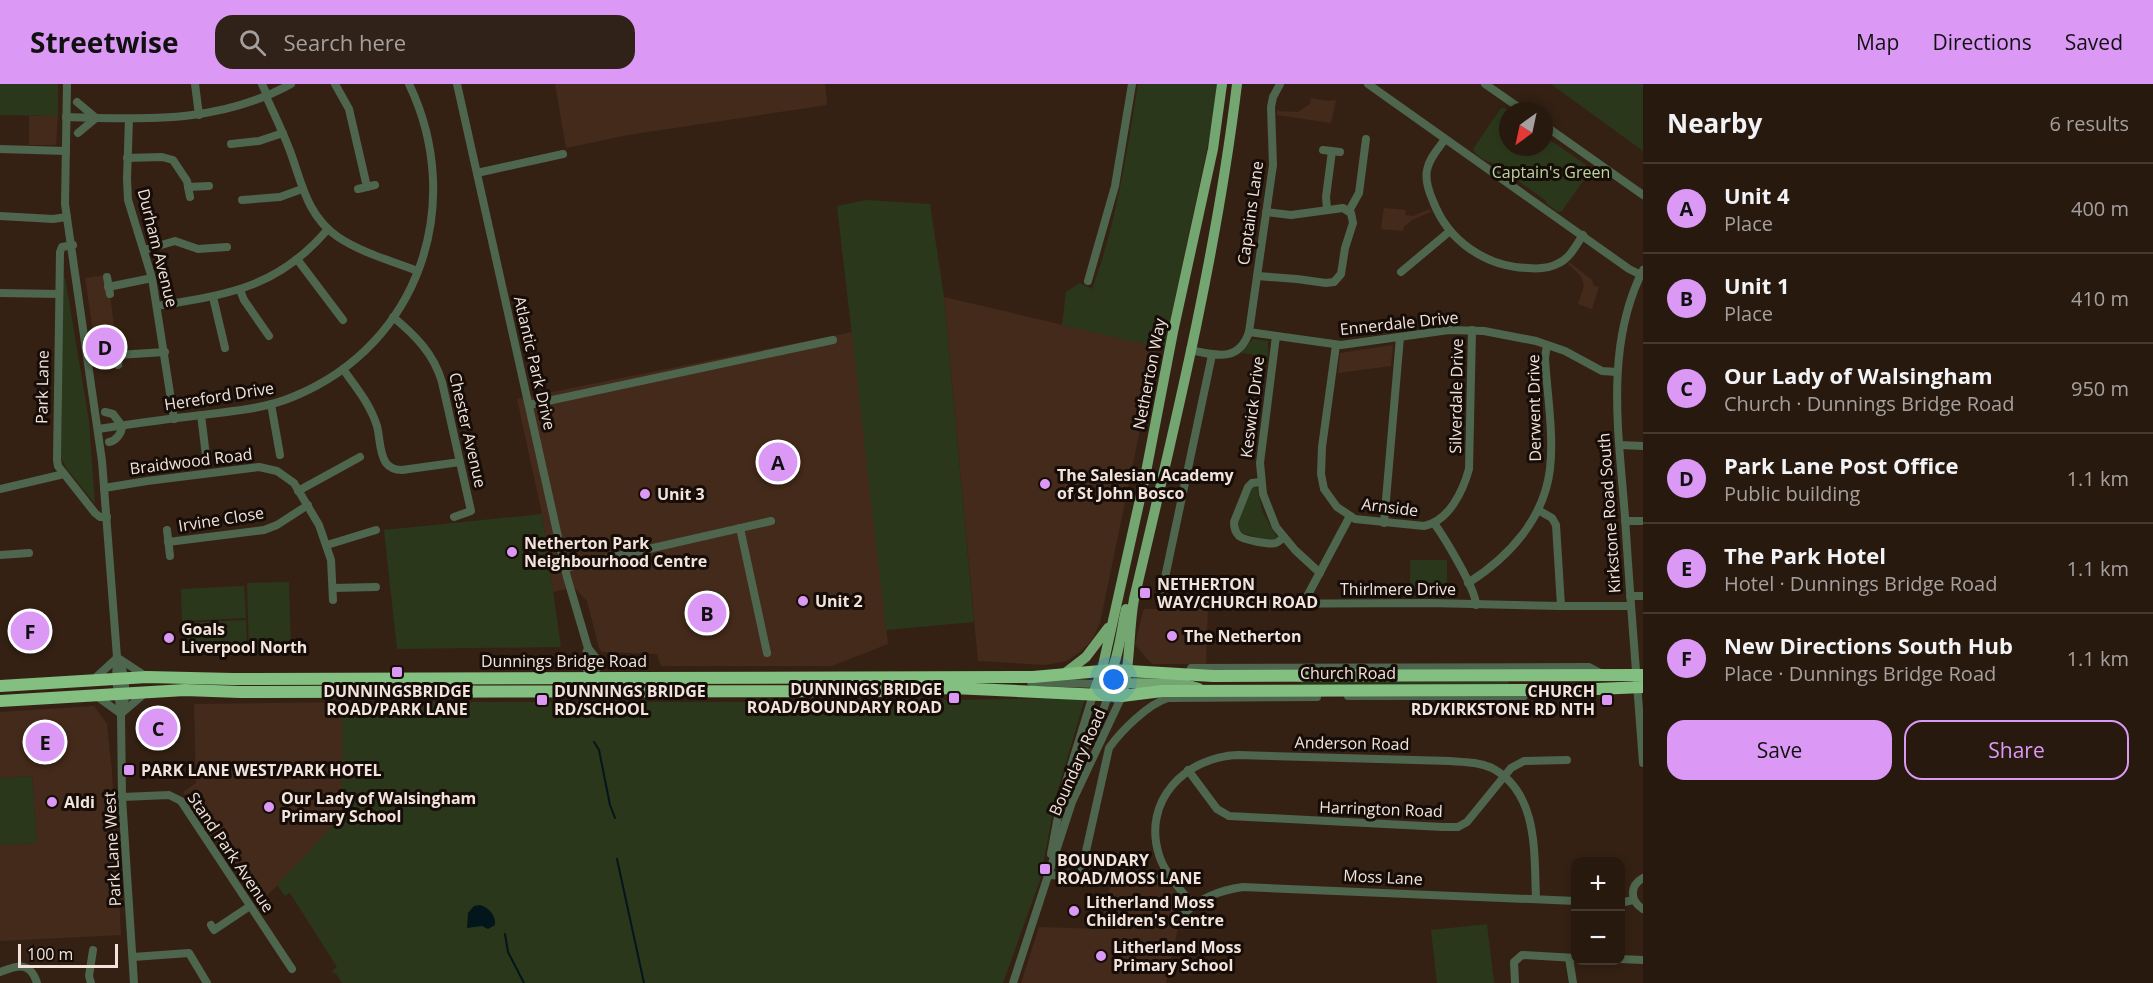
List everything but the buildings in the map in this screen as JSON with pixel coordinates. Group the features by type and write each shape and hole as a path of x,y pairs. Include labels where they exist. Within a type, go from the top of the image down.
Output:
{"highway":[{"name":"Church Road","path":"1111,682 1189,675 1557,672 1640,681"},
{"name":"Dunnings Bridge Road","path":"146,692 1064,675 1111,682"},
{"name":"Dunnings Bridge Road","path":"0,700 95,695 147,677 592,684 620,691 875,691 953,688 1023,690 1111,682"},
{"name":"Dunnings Bridge Road","path":"0,686 92,681 121,687"},
{"name":"Church Road","path":"1111,682 1162,691 1574,690 1640,681"},
{"path":"121,687 132,686 146,692"}],"main road":[{"name":"Netherton Way","path":"1111,682 1112,622 1146,472 1180,296 1213,149 1222,84"},
{"name":"Netherton Way","path":"1111,682 1131,618 1190,350 1217,215 1237,84"},
{"path":"1111,682 1126,607 1138,581"},
{"path":"1064,675 1093,651 1112,622"}],"street":[{"path":"68,84 65,193 67,217 73,245 98,429 121,687"},
{"path":"195,84 199,115"},
{"path":"262,84 283,133 302,189 312,209 328,229 350,243 418,271"},
{"path":"66,117 170,119 199,115 241,105 291,84"},
{"path":"335,84 349,109 371,186 358,189"},
{"name":"Hereford Drive","path":"98,429 233,412 271,404 315,387 343,369 370,345 406,297 418,271 432,221 434,166 423,117 409,84"},
{"name":"Atlantic Park Drive","path":"457,84 565,568 588,648 584,658 592,684"},
{"path":"1088,281 1115,186 1132,84"},
{"name":"Captains Lane","path":"1249,332 1273,165 1271,112 1273,97 1270,84"},
{"name":"Captains Lane","path":"1273,97 1280,84"},
{"path":"1368,84 1583,236 1642,272"},
{"path":"1485,84 1511,102"},
{"path":"77,102 96,118"},
{"path":"78,133 96,118"},
{"name":"Durham Avenue","path":"129,119 128,200 152,278 174,419"},
{"path":"1553,131 1643,195"},
{"path":"231,144 259,141 283,133"},
{"path":"1445,139 1429,162 1426,177 1436,209 1450,231 1468,248 1490,260 1510,266 1533,268 1559,264 1583,236"},
{"path":"1349,211 1359,193 1366,140"},
{"path":"0,148 66,151"},
{"path":"1354,149 1364,150"},
{"path":"1323,150 1336,151 1326,196 1327,209"},
{"path":"477,173 563,154"},
{"path":"127,158 173,159 188,187 190,197"},
{"path":"188,187 209,186"},
{"path":"242,200 280,197 302,189"},
{"path":"1257,276 1326,283 1336,281 1341,274 1353,223 1349,211 1340,208 1291,215 1266,212"},
{"path":"0,216 53,219 67,217"},
{"path":"157,306 213,297 263,281 297,260 328,229"},
{"path":"1401,272 1450,231"},
{"path":"144,250 175,241 198,249 228,247"},
{"name":"Park Lane","path":"73,245 63,246 60,252 56,454 58,466 95,513 100,517 107,517"},
{"path":"297,260 343,320"},
{"name":"Kirkstone Road South","path":"1642,272 1628,310 1621,338 1617,372 1630,601 1640,681 1643,763"},
{"path":"107,277 109,291 152,278"},
{"path":"240,290 242,297 269,336"},
{"path":"0,293 59,294"},
{"path":"213,297 225,348"},
{"name":"Chester Avenue","path":"393,317 415,336 431,356 438,370 471,511 454,517"},
{"name":"Ennerdale Drive","path":"1249,332 1336,345 1352,345 1449,330 1472,330 1513,335 1572,354 1602,371 1617,372"},
{"name":"Silverdale Drive","path":"1434,523 1456,500 1469,469 1472,330"},
{"path":"1190,350 1224,356 1235,352 1244,344 1249,332"},
{"name":"Keswick Drive","path":"1276,336 1260,463 1261,482 1269,515 1284,537 1320,573"},
{"path":"1384,523 1400,337"},
{"path":"529,405 833,340"},
{"path":"1336,345 1322,447 1321,474 1324,489 1331,501 1350,516"},
{"name":"Derwent Drive","path":"1468,583 1509,552 1523,535 1538,510 1546,489 1551,460 1545,358 1547,345"},
{"path":"118,365 116,352 165,352"},
{"name":"Thirlmere Drive","path":"1212,355 1163,587 1163,593 1167,599 1178,604 1561,606 1630,601 1643,596"},
{"path":"343,369 368,404 376,425 382,455 388,465 402,470 460,462"},
{"path":"271,404 280,455"},
{"path":"105,412 113,414 122,426 114,441 109,442"},
{"path":"201,415 207,464"},
{"path":"1620,446 1643,446"},
{"path":"298,491 360,457"},
{"name":"Braidwood Road","path":"104,488 259,467 277,471 294,483 308,505 327,545 331,560 333,600"},
{"path":"0,489 64,474"},
{"name":"Keswick Drive","path":"1261,482 1252,483 1248,487 1235,520 1234,529 1244,539 1270,544 1284,537"},
{"name":"Irvine Close","path":"168,542 264,530 277,525 308,505"},
{"path":"1538,510 1552,518 1556,525 1561,606"},
{"name":"Arnside","path":"1303,604 1350,516 1361,520 1419,526 1434,523 1476,598 1476,605"},
{"path":"565,568 771,521"},
{"path":"1625,521 1643,521"},
{"path":"740,528 767,653"},
{"path":"167,530 170,556"},
{"path":"327,545 376,530"},
{"path":"0,555 29,554"},
{"path":"333,588 376,587"},
{"path":"117,657 147,677"},
{"path":"92,681 117,657"},
{"path":"995,676 1017,682 1111,682 1097,728 1068,775"},
{"name":"Boundary Road","path":"1012,983 1072,802 1115,713 1111,682"},
{"name":"Boundary Road","path":"1049,875 1056,822 1068,775 1111,682"},
{"name":"Park Lane West","path":"121,687 125,703 121,714 122,797 134,983"},
{"name":"Church Road","path":"1080,878 1109,748 1117,736 1156,702 1168,698 1561,696 1574,690"},
{"path":"95,695 121,714 146,692"},
{"name":"Anderson Road","path":"1169,876 1160,858 1155,840 1156,819 1162,801 1173,785 1188,770 1203,762 1221,756 1238,755 1471,762 1490,767 1505,777 1524,802 1531,824 1536,899"},
{"name":"Harrington Road","path":"1188,770 1217,809 1229,816 1458,827 1467,822 1511,768 1524,761 1567,760"},
{"name":"Stand Park Avenue","path":"122,797 169,795 181,801 292,969"},
{"path":"1049,875 1153,880 1169,876 1193,905"},
{"path":"1643,878 1634,885 1632,892 1634,900 1643,909"},
{"name":"Moss Lane","path":"1185,913 1193,905 1224,890 1243,887 1571,901"},
{"path":"1625,902 1634,900"},
{"path":"211,925 214,930 250,906"},
{"path":"90,983 93,953 104,957"},
{"path":"133,957 189,953 207,983"},
{"path":"1515,983 1514,962 1522,955 1571,958"},
{"path":"1625,959 1643,960"},
{"path":"1572,965 1572,983"},
{"path":"0,972 15,966 26,967 33,973 37,983"}],"shaded area":[{"path":"555,84 825,84 827,105 628,135 566,148"},
{"path":"1311,98 1336,100 1331,123 1277,115 1277,111 1298,112 1310,104"},
{"path":"29,116 58,116 56,145 29,145"},
{"path":"1384,208 1406,210 1405,215 1413,216 1430,209 1431,212 1412,220 1403,231 1381,229"},
{"path":"1569,262 1592,280 1594,286 1599,287 1592,309 1578,304 1584,286 1583,281 1568,264"},
{"path":"108,275 116,345 120,345 124,367 99,370 85,278"},
{"name":"The Salesian Academy of St John Bosco","path":"944,297 1157,347 1100,623 1092,640 1067,661 1046,665 978,661"},
{"path":"852,332 888,644 832,666 661,666 657,654 602,652 587,601 574,587 553,592 542,514 517,399"},
{"path":"1393,345 1391,366 1338,373 1340,353"},
{"path":"1145,609 1208,609 1206,664 1152,664 1135,645"},
{"name":"Our Lady of Walsingham Primary School","path":"345,702 345,821 258,904 183,792 196,783 194,704"},
{"path":"94,706 107,724 112,771 121,935 0,941 0,845 37,843 32,776 0,778 0,712"},
{"name":"Litherland Moss Primary School","path":"1111,882 1170,884 1184,900 1166,983 1021,983 1039,927 1100,929"},
{"path":"480,905 492,913 495,925 488,929 482,926 467,928 468,913 474,906"}],"green space":[{"path":"0,84 58,84 58,116 0,115"},
{"path":"1138,84 1217,84 1214,117 1165,345 1157,347 1062,325 1066,292 1080,283 1092,289 1108,240 1120,188"},
{"path":"1551,84 1643,84 1643,151"},
{"name":"Captain's Green","path":"1499,111 1499,156 1553,156 1553,142 1589,167 1590,171 1562,211 1558,212 1493,163 1481,158 1473,149"},
{"path":"866,200 930,204 944,297 974,622 886,630 837,206"},
{"path":"65,277 89,421 95,504 61,458 62,281"},
{"path":"1253,339 1268,341 1268,357 1241,353"},
{"path":"1256,485 1263,513 1277,537 1273,542 1241,533 1237,523 1250,488"},
{"path":"542,514 561,647 397,649 384,530"},
{"path":"1410,560 1447,560 1447,598 1410,597"},
{"path":"289,582 291,651 249,652 247,583"},
{"path":"244,586 246,618 182,621 181,589"},
{"path":"246,620 247,652 183,655 182,623"},
{"path":"1508,679 1509,686 1304,686 1296,680"},
{"path":"1085,698 1056,796 1040,880 1003,983 342,983 336,974 331,972 337,967 290,893 285,896 277,885 342,816 343,702 816,702"},
{"path":"32,776 37,843 0,845 0,778"},
{"path":"1487,924 1494,983 1437,983 1431,930"}],"waterway":[{"path":"594,742 599,750 610,805 615,818"},
{"path":"617,859 644,983"},
{"path":"505,934 508,952 524,983"}],"place":[{"name":"Park Lane Post Office","path":"105,347"},
{"name":"Unit 4","path":"778,462"},
{"name":"The Salesian Academy of St John Bosco","path":"1045,484"},
{"name":"Unit 3","path":"645,494"},
{"name":"Netherton Park Neighbourhood Centre","path":"512,552"},
{"name":"NETHERTON WAY/CHURCH ROAD","path":"1145,593"},
{"name":"Unit 2","path":"803,601"},
{"name":"Unit 1","path":"707,613"},
{"name":"New Directions South Hub","path":"30,631"},
{"name":"The Netherton","path":"1172,636"},
{"name":"Goals Liverpool North","path":"169,638"},
{"name":"DUNNINGSBRIDGE ROAD/PARK LANE","path":"397,672"},
{"name":"DUNNINGS BRIDGE ROAD/BOUNDARY ROAD","path":"954,698"},
{"name":"DUNNINGS BRIDGE RD/SCHOOL","path":"542,700"},
{"name":"CHURCH RD/KIRKSTONE RD NTH","path":"1607,700"},
{"name":"Our Lady of Walsingham","path":"158,728"},
{"name":"The Park Hotel","path":"45,742"},
{"name":"PARK LANE WEST/PARK HOTEL","path":"129,770"},
{"name":"Aldi","path":"52,802"},
{"name":"Our Lady of Walsingham Primary School","path":"269,807"},
{"name":"BOUNDARY ROAD/MOSS LANE","path":"1045,869"},
{"name":"Litherland Moss Children's Centre","path":"1074,911"},
{"name":"Litherland Moss Primary School","path":"1101,956"}]}
